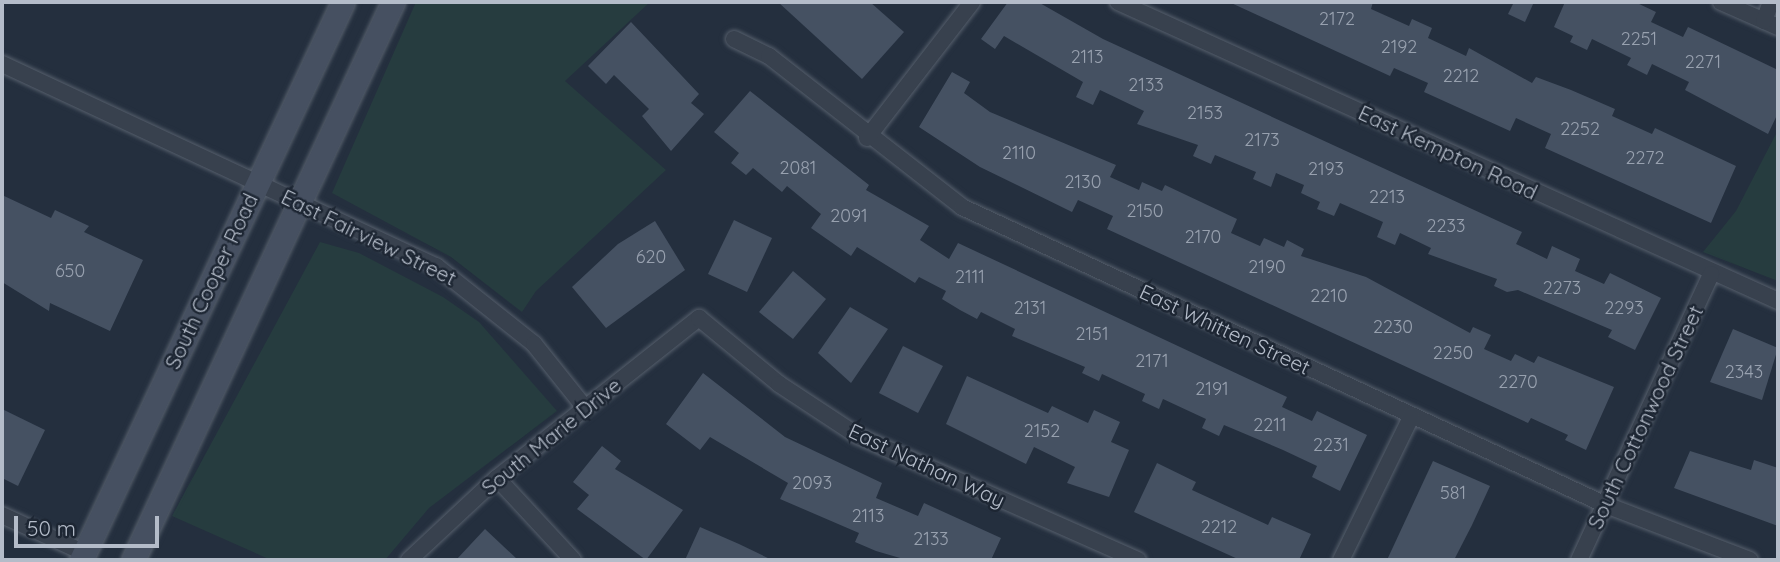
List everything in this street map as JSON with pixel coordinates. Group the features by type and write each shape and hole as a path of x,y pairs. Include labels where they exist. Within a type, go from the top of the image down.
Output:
{"main road":[{"name":"South Cooper Road","path":"83,557 343,2"},
{"path":"133,560 393,2"}],"street":[{"path":"867,138 972,2"},
{"name":"East Kempton Road","path":"1118,2 1711,274 1778,301"},
{"path":"1721,2 1771,24 1770,2"},
{"name":"East Whitten Street","path":"734,39 769,55 867,138 962,207 1606,505 1750,560"},
{"name":"East Fairview Street","path":"2,64 257,182 461,281 534,344 585,408"},
{"name":"South Cottonwood Street","path":"1579,560 1711,274"},
{"name":"South Marie Drive","path":"410,560 497,478 699,318"},
{"name":"East Nathan Way","path":"699,318 779,384 858,436 1138,560"},
{"path":"1341,560 1412,415"},
{"path":"497,478 573,560"},
{"path":"2,514 83,557"}],"green space":[{"path":"416,2 650,2 565,81 666,170 536,291 522,312 451,257 332,193"},
{"path":"1778,130 1778,281 1703,252 1736,211"},
{"path":"320,242 359,253 443,297 479,322 557,411 429,508 385,560 271,560 172,516"}],"building":[{"path":"778,2 870,2 904,32 862,79"},
{"path":"1008,2 1038,2 1103,39 1522,232 1516,244 1547,259 1552,246 1580,259 1575,271 1604,284 1610,273 1661,298 1635,350 1608,337 1612,330 1518,290 1507,292 1494,286 1497,279 1428,254 1431,248 1400,233 1395,245 1377,237 1383,222 1340,203 1334,216 1317,209 1320,202 1301,193 1304,185 1276,173 1271,187 1253,179 1256,172 1215,155 1211,164 1193,156 1198,145 1137,124 1144,111 1100,90 1093,105 1076,97 1083,82 1004,36 995,49 981,39"},
{"path":"1229,2 1373,2 1371,9 1409,26 1412,19 1432,28 1428,38 1466,56 1469,48 1532,83 1536,77 1571,90 1615,109 1612,116 1652,134 1655,128 1736,166 1711,223 1545,148 1551,134 1516,118 1510,131 1424,92 1428,83 1394,68 1390,76"},
{"path":"1514,2 1534,2 1525,22 1508,14"},
{"path":"1565,2 1635,2 1656,12 1651,22 1683,37 1688,27 1778,70 1778,113 1768,134 1685,90 1689,82 1652,64 1647,75 1627,65 1631,58 1592,39 1587,50 1570,42 1573,36 1554,27"},
{"path":"631,22 699,94 691,103 704,114 671,151 642,116 649,109 614,75 606,84 588,66"},
{"path":"952,72 970,82 964,93 990,112 1116,165 1110,177 1139,190 1142,182 1162,191 1165,185 1237,219 1231,233 1260,246 1264,238 1284,247 1287,240 1304,249 1301,256 1366,277 1470,333 1473,327 1491,335 1484,349 1511,361 1515,354 1534,363 1538,356 1614,387 1586,450 1565,440 1568,435 1531,418 1528,423 1107,229 1113,216 1078,200 1072,212 980,167 919,127"},
{"path":"750,91 869,185 866,190 929,226 920,240 949,259 958,243 1287,397 1282,407 1312,421 1317,411 1367,435 1340,491 1312,477 1317,466 1224,425 1219,436 1202,428 1206,419 1163,399 1159,409 1142,401 1145,394 1102,374 1099,381 1082,373 1085,367 1012,336 1015,329 981,312 977,319 960,310 942,299 946,291 919,277 915,283 857,247 851,256 811,228 821,214 787,186 782,192 753,168 746,175 731,163 739,153 714,132"},
{"path":"2,195 51,218 55,210 89,226 84,232 143,260 110,331 50,303 49,311 2,282"},
{"path":"734,220 772,238 747,292 708,274"},
{"path":"655,221 685,270 606,328 572,287 618,244"},
{"path":"793,271 826,299 793,339 759,312"},
{"path":"850,307 888,329 851,383 818,353"},
{"path":"1733,329 1778,348 1762,400 1710,382"},
{"path":"903,346 943,366 918,413 879,393"},
{"path":"703,373 785,437 882,483 876,498 918,516 924,503 1001,538 991,560 907,560 876,551 855,542 859,533 780,499 788,483 710,437 700,450 666,424"},
{"path":"967,376 1048,413 1052,406 1088,423 1094,410 1120,422 1111,442 1129,450 1109,497 1067,483 1075,467 1034,447 1026,464 946,424"},
{"path":"2,409 45,430 18,486 2,478"},
{"path":"602,446 621,461 615,469 683,510 646,560 577,509 589,495 573,482"},
{"path":"1690,451 1751,470 1754,460 1778,468 1778,526 1674,488"},
{"path":"1433,461 1490,486 1472,525 1454,560 1387,560"},
{"path":"1157,463 1196,482 1192,490 1268,525 1272,517 1311,534 1299,560 1240,560 1134,512"},
{"path":"700,527 739,544 772,560 685,560"},
{"path":"485,529 518,560 456,560"}]}
